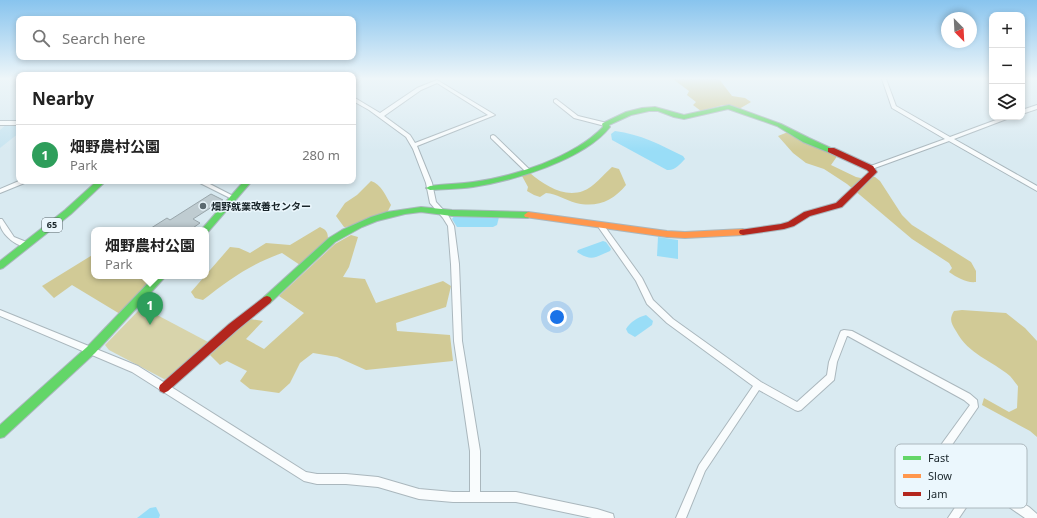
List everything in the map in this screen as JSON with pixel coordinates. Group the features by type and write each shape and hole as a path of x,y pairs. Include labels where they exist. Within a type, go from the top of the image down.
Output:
{"street":[{"path":"361,103 408,136 414,145 430,188 433,203 446,216 451,226 455,264 458,341 475,451 475,496"},
{"path":"380,116 399,103"},
{"path":"414,145 492,115 472,103"},
{"path":"164,388 233,327 271,297 332,240 341,234 396,211 440,210 452,213 517,214 601,226 685,235 738,232 781,227 791,224 807,214 839,205 873,172 870,168 835,151 806,140 779,125 728,107 722,106 685,117 674,116 655,109 639,111 619,117 605,124 576,117 559,103"},
{"path":"893,103 894,107 1037,189"},
{"path":"1025,111 1037,107"},
{"path":"870,168 1002,120"},
{"path":"0,123 16,123"},
{"path":"430,188 478,184 506,178 590,143 606,131 607,127 605,124"},
{"path":"493,137 527,170"},
{"path":"0,191 18,184"},
{"name":"65","path":"0,266 68,212 99,184"},
{"path":"205,184 234,198"},
{"path":"209,227 246,184"},
{"path":"0,221 12,239 27,245"},
{"path":"601,226 639,280 650,302 670,321 758,385 798,407 831,377 833,362 844,333 849,333 967,397 974,403 974,407 947,444"},
{"path":"0,434 90,350 158,279"},
{"path":"0,313 135,369 304,476 317,479 346,479 378,482 419,494 453,497 516,497 597,514 609,518"},
{"path":"681,518 702,468 758,385"},
{"path":"953,518 960,508"},
{"path":"1020,508 1032,518"}],"shaded area":[{"path":"695,103 749,103 739,109 723,105 701,111 693,105"},
{"path":"7,124 16,124 16,135 0,148 0,130"},
{"path":"788,132 838,155 831,165 856,177 870,180 872,177 875,177 880,181 902,215 912,225 971,262 976,271 976,282 965,281 949,272 952,268 949,263 912,239 847,184 824,169 806,163 793,153 778,136"},
{"path":"612,167 619,169 626,185 621,191 610,199 591,205 576,203 546,193 540,197 534,195 527,191 528,187 522,176 530,173 548,186 562,192 576,193 591,187"},
{"path":"371,181 378,185 383,191 391,205 388,211 367,221 344,227 336,216 345,203 357,195"},
{"path":"320,227 327,232 328,235 328,240 300,265 282,253 260,262 240,273 203,300 195,298 191,292 202,279 209,279 209,271 230,247 239,248 250,253 266,243 290,245"},
{"path":"351,235 358,237 349,267 343,277 365,279 376,303 443,281 451,286 446,307 396,323 397,331 450,335 453,361 366,370 337,357 313,353 300,363 290,383 279,393 250,389 240,381 247,371 227,361 220,365 210,355 250,319 263,321 246,339 264,349 304,313 279,296 335,244"},
{"path":"91,256 91,279 151,279 120,314 72,285 54,298 42,286"},
{"path":"142,307 210,343 171,377 164,379 109,350 105,345"},
{"path":"962,310 1006,313 1025,328 1037,341 1037,437 1030,431 982,405 984,398 1009,412 1017,408 1018,386 1003,370 974,352 961,339 953,326 951,319 954,311"}],"water":[{"path":"615,131 624,132 650,140 683,156 685,159 675,168 667,170 612,140 611,134"},
{"path":"455,215 499,217 497,225 493,227 457,227 452,219"},
{"path":"658,237 678,240 678,259 657,256"},
{"path":"603,241 606,242 611,249 610,251 597,257 586,257 577,252 578,250"},
{"path":"646,315 653,321 652,325 635,337 628,333 626,329 632,322 637,318"},
{"path":"156,507 160,515 159,518 137,518 150,508"}],"building":[{"path":"211,194 223,200 193,219 200,223 194,227 153,227 167,218 170,220"}],"traffic: fast":[{"path":"430,188 479,183 511,176 529,170 583,147 597,137 607,127 605,124 629,114 649,109 655,109 684,117 718,108 729,107 779,125 806,140 831,150"},
{"path":"0,266 68,212 99,184"},
{"path":"208,227 245,184"},
{"path":"267,300 332,240 345,232 374,219 405,211 421,210 437,210 452,213 528,215"},
{"path":"0,433 91,350 158,279"}],"traffic: slow":[{"path":"528,215 667,234 685,235 743,232"}],"traffic: jam":[{"path":"743,232 781,227 791,224 807,214 839,205 873,172 870,168 831,150"},
{"path":"164,388 233,327 267,300"}],"place":[{"name":"畑野就業改善センター","path":"203,206"},
{"name":"畑野農村公園","path":"150,325"}]}
